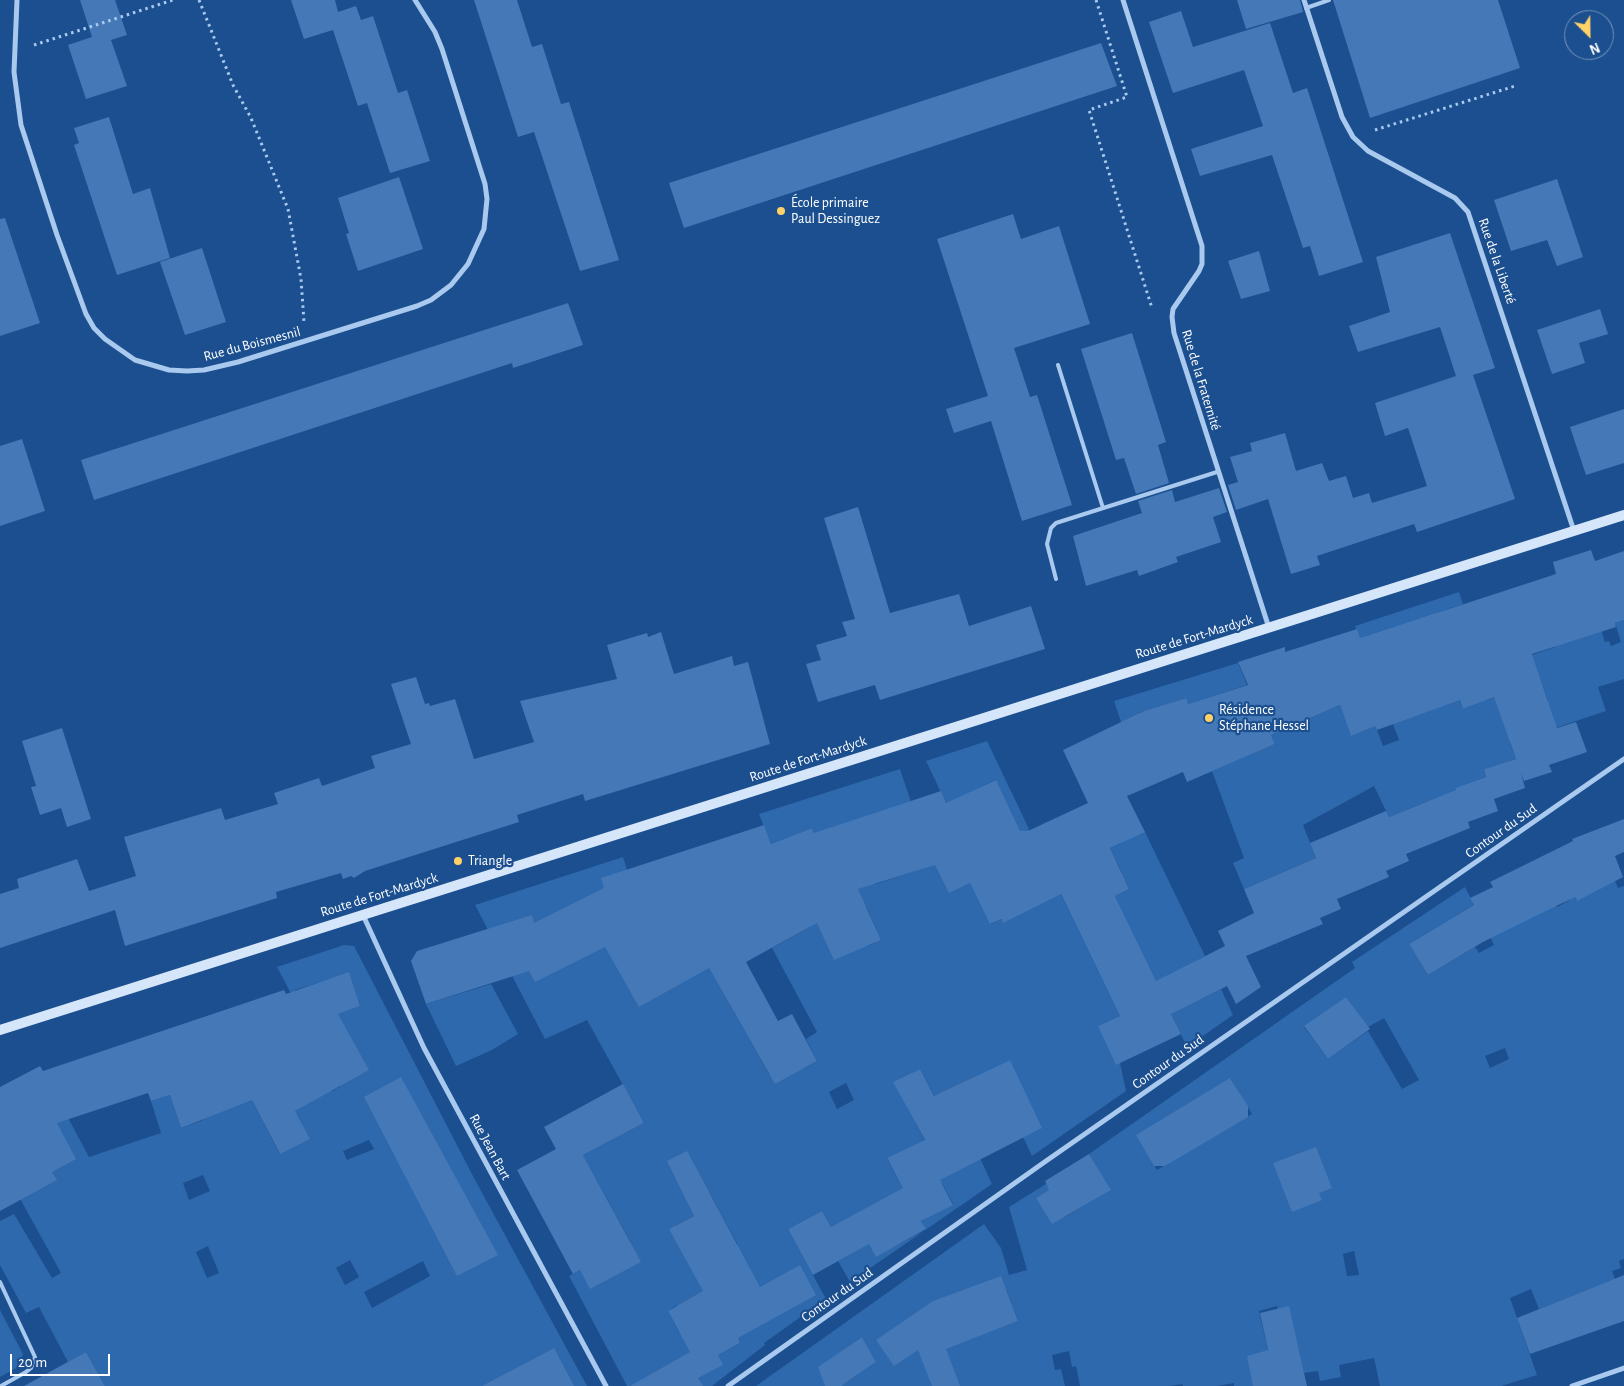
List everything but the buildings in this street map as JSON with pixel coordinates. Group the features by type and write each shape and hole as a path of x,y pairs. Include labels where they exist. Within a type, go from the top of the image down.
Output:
{"main road":[{"name":"Route de Fort-Mardyck","path":"0,1030 1624,516"}],"street":[{"name":"Rue du Boismesnil","path":"17,0 14,52 16,94 21,124 78,297 94,328 118,350 135,360 169,370 204,370 417,306 431,300 451,285 461,274 480,243 487,214 487,199 482,170 442,49 435,32 415,0"},
{"name":"Rue de la Fraternité","path":"1123,0 1200,238 1202,264 1196,277 1173,309 1172,325 1217,472 1269,628"},
{"name":"Rue de la Liberté","path":"1304,0 1342,117 1353,137 1368,151 1455,198 1468,212 1574,531"},
{"name":"Contour du Sud","path":"728,1386 1046,1161 1624,759"},
{"name":"Rue Jean Bart","path":"363,914 424,1048 606,1386"},
{"path":"1572,1386 1624,1368"}],"lane":[{"path":"1306,8 1329,0"},
{"path":"1058,365 1102,508"},
{"path":"1056,579 1048,552 1048,536 1051,528 1063,520 1217,472"},
{"path":"0,1282 35,1357 32,1368 1,1386"}],"path":[{"path":"14,52 173,0"},
{"path":"198,0 233,85 255,127 288,209 301,279 305,341"},
{"path":"1096,0 1126,97 1089,110 1155,316"},
{"path":"1353,137 1515,86"}],"shaded area":[{"path":"1459,592 1463,604 1437,613 1455,670 1483,662 1488,676 1478,680 1486,700 1509,692 1491,639 1505,635 1530,707 1548,700 1532,655 1555,647 1551,634 1577,624 1581,633 1600,626 1605,642 1609,641 1611,646 1621,642 1615,623 1624,620 1624,679 1598,687 1606,711 1510,743 1516,759 1484,769 1486,777 1455,788 1460,801 1431,813 1426,802 1389,817 1374,786 1303,825 1316,858 1244,889 1233,863 1244,858 1212,771 1275,744 1271,735 1340,705 1351,735 1366,730 1361,714 1370,711 1383,746 1399,740 1355,626","holes":["1426,617 1446,677 1427,684 1436,708 1426,712 1418,690 1401,696 1407,709 1396,714 1379,676 1366,636","1463,674 1476,704 1463,709 1452,677"]},
{"path":"1238,663 1247,685 1188,704 1185,698 1139,713 1140,719 1122,725 1114,701"},
{"path":"987,741 1029,829 1004,839 1034,839 1120,1016 1098,1026 1120,1063 1126,1091 1032,1156 1022,1135 1010,1060 968,1080 980,1158 992,1184 926,1230 921,1221 953,1204 943,1185 907,1149 887,1159 906,1193 876,1256 923,1231 850,1282 838,1261 847,1256 822,1211 788,1229 826,1299 764,1343 765,1345 712,1386 627,1386 569,1276 631,1243 583,1155 644,1123 587,1020 545,1039 475,905 623,857 627,870 704,959 769,1074 797,1059 803,1069 817,1061 806,1039 817,1032 772,948 810,927 801,910 830,872 812,828 771,844 759,814 900,769 925,844 949,892 1013,816 995,780 950,802 959,830 926,761","holes":["869,865 927,867 876,884","992,899 1004,922 1002,919 991,924 981,904","866,906 881,940 868,946 853,912","920,1069 947,1120 944,1177 894,1082","846,1083 854,1100 837,1109 829,1092","709,1192 738,1245 676,1225 694,1216 688,1203","677,1305 685,1319 725,1315 740,1343 718,1355 679,1332 668,1311"]},
{"path":"1114,802 1145,832 1205,956 1188,965 1203,998 1221,989 1233,1015 1187,1047 1115,896 1129,889 1125,880 1110,886 1107,880 1122,873 1110,848 1121,843"},
{"path":"1611,872 1618,888 1624,886 1624,1259 1619,1261 1621,1268 1612,1271 1615,1279 1539,1309 1531,1289 1510,1298 1537,1375 1501,1386 1380,1386 1374,1358 1339,1365 1341,1377 1320,1381 1318,1371 1304,1373 1298,1347 1287,1349 1277,1306 1259,1311 1275,1382 1282,1386 1234,1386 1234,1383 1217,1386 1183,1386 1182,1384 1170,1386 1080,1386 1076,1366 1072,1367 1069,1351 1052,1355 1055,1370 1061,1369 1065,1386 756,1386 984,1224 1001,1248 1009,1275 1027,1270 1009,1207 1046,1184 1050,1190 1036,1198 1065,1217 1110,1190 1089,1154 1355,968 1352,962 1465,887 1474,905 1409,944 1428,975 1475,947 1479,953 1494,945 1484,924 1554,901 1557,907 1570,900 1566,892","holes":["1346,997 1368,1027 1384,1018 1419,1080 1402,1089 1368,1031 1328,1059 1304,1027","1505,1048 1509,1059 1490,1068 1485,1056","1231,1079 1252,1114 1157,1170 1137,1135","1354,1251 1359,1275 1347,1276 1343,1254","1007,1291 1018,1321 960,1343 981,1300","862,1337 876,1362 844,1384 835,1356"]},
{"path":"344,945 354,946 474,1178 587,1386 105,1386 86,1352 68,1362 39,1307 26,1313 0,1265 0,1221 14,1214 52,1278 61,1273 18,1195 56,1180 52,1172 48,1105 58,1099 89,1157 161,1133 151,1101 170,1095 181,1128 203,1120 222,1077 332,1091 341,1086 323,1054 317,1021 360,1006 349,973 295,990 307,1024 277,967","holes":["281,1085 309,1139 279,1153 252,1100","369,1140 374,1149 347,1160 343,1151","203,1175 210,1191 189,1200 183,1183","208,1246 219,1273 207,1278 196,1252","350,1260 359,1277 345,1285 336,1268","423,1261 430,1276 372,1308 364,1292"]},
{"path":"491,984 518,1034 492,1050 456,1066 426,1004"},
{"path":"0,1310 23,1354 20,1366 0,1377"}],"place":[{"name":"École primaire Paul Dessinguez","path":"781,211"},
{"name":"Résidence Stéphane Hessel","path":"1209,718"},
{"name":"Triangle","path":"458,861"}]}
